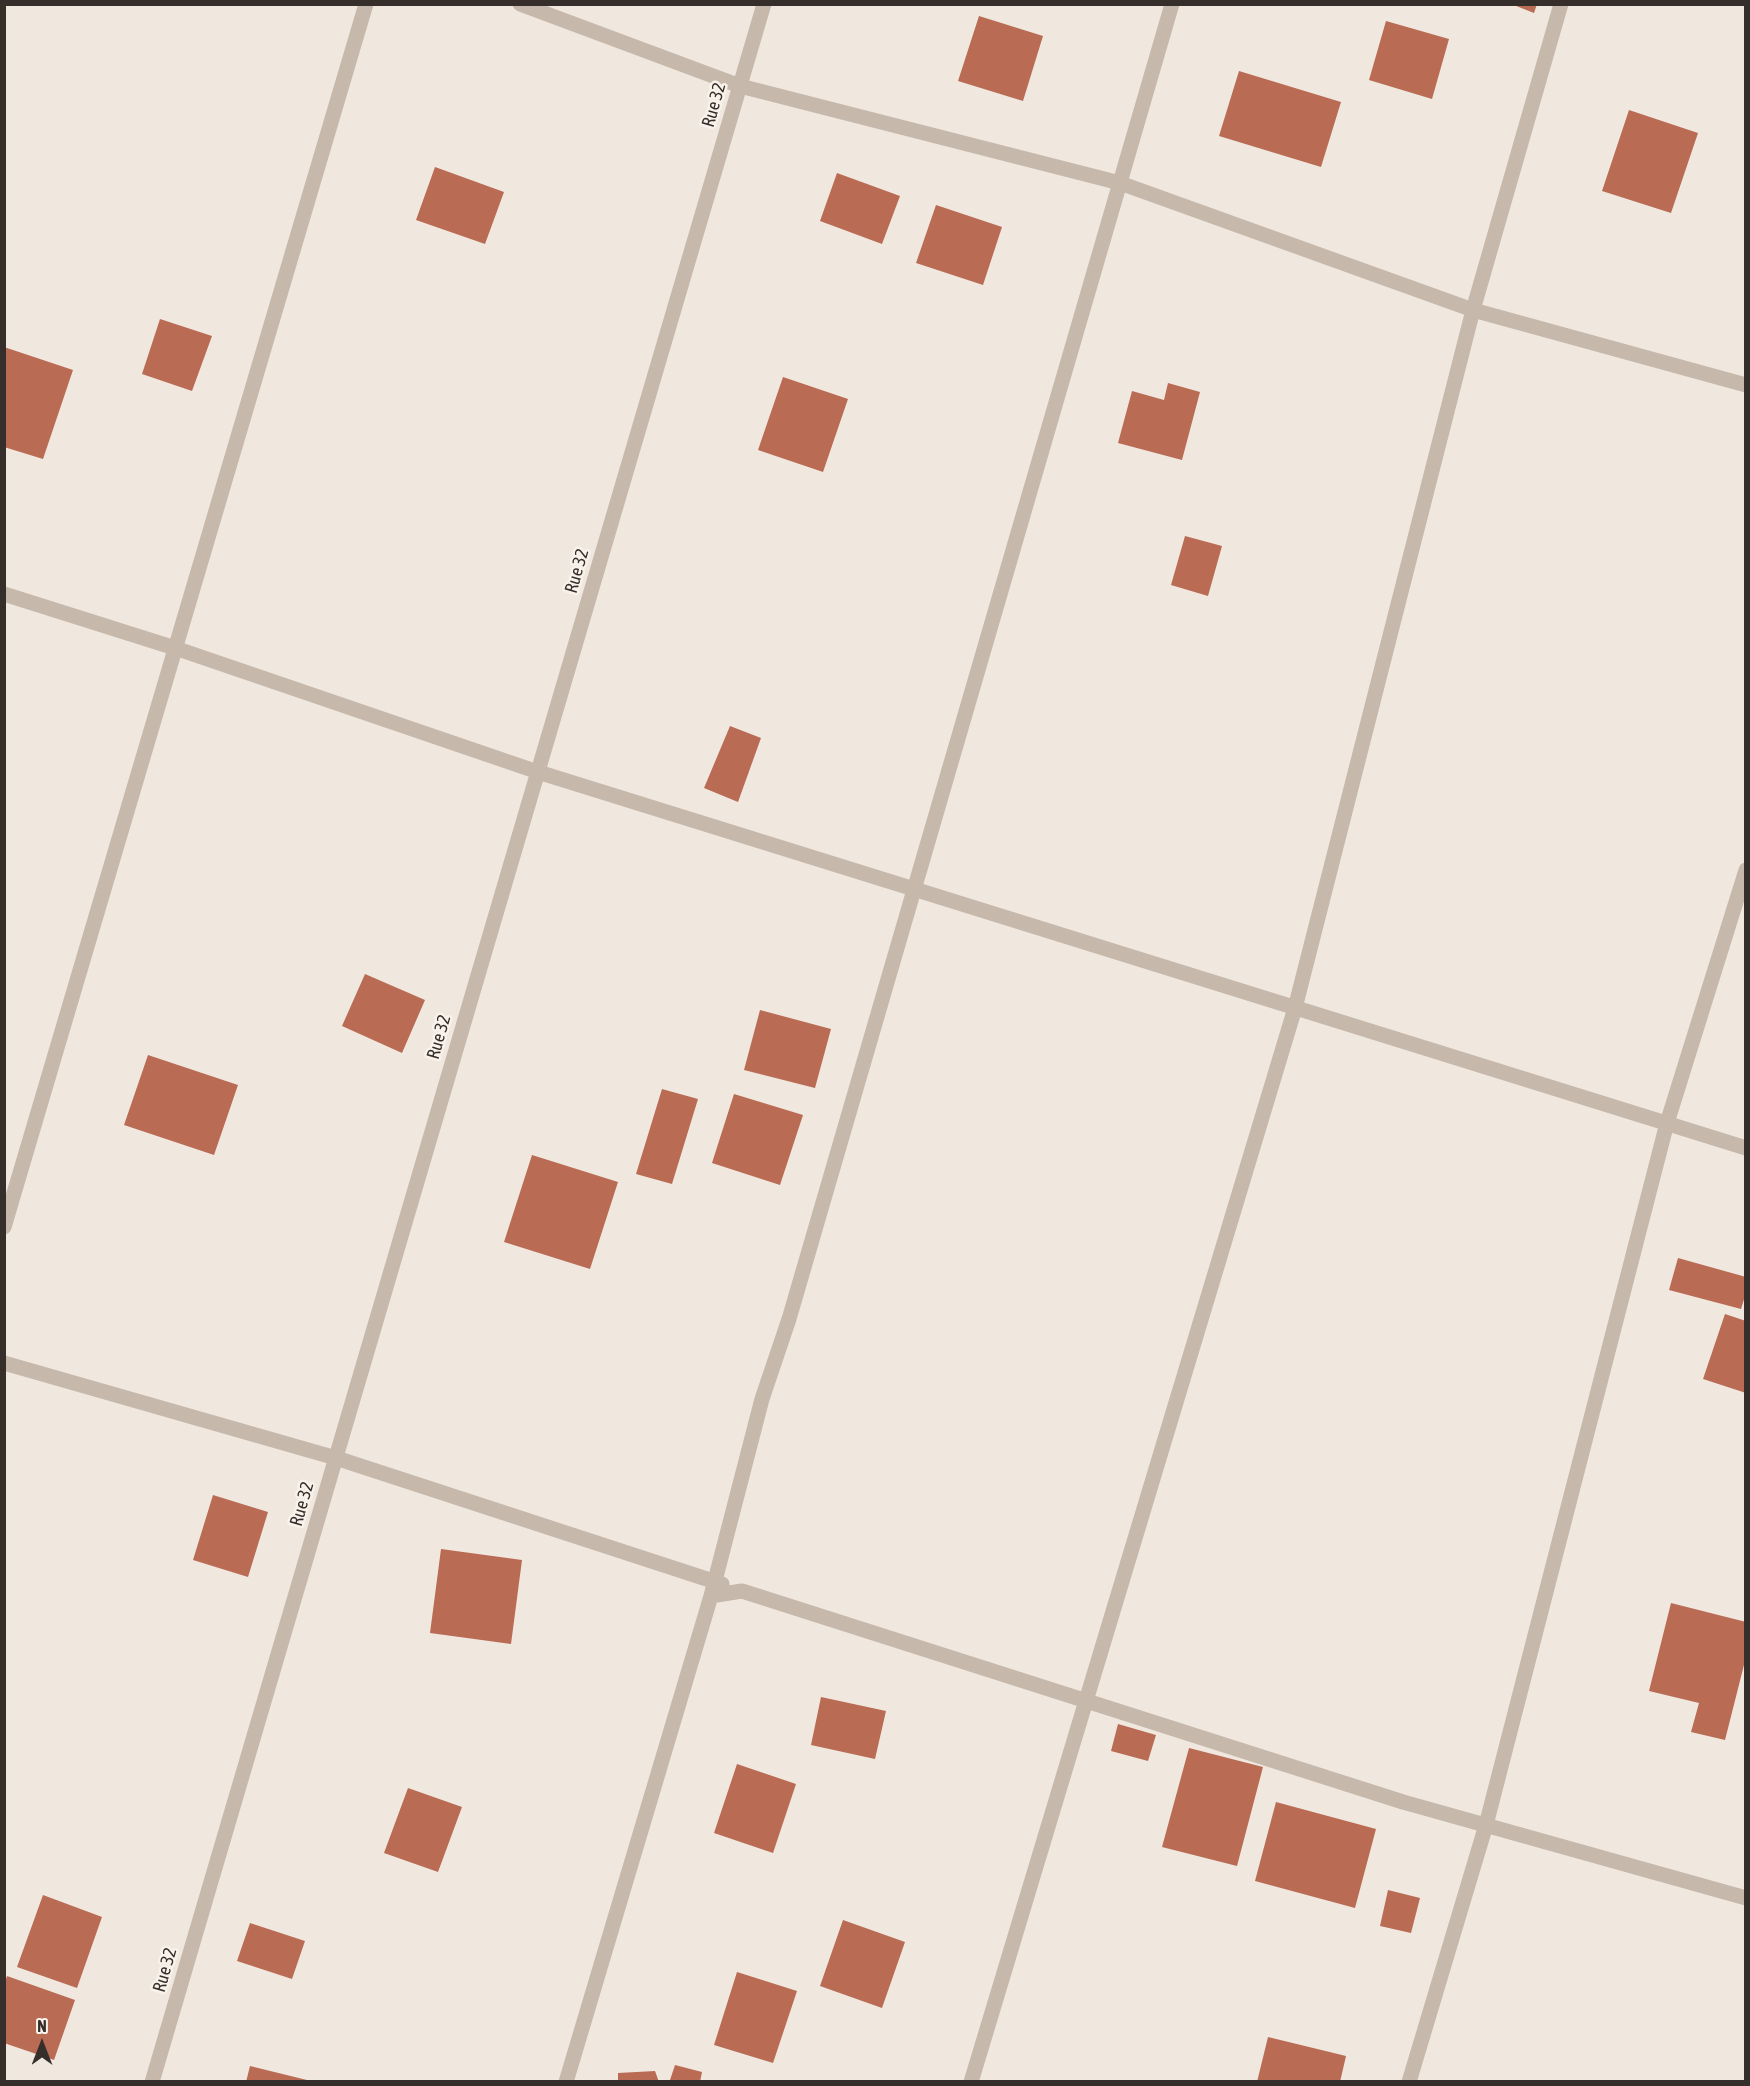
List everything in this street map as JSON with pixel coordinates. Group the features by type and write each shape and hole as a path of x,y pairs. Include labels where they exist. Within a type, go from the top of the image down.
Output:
{"street":[{"path":"4,1227 366,4"},
{"path":"520,4 740,86 1120,183 1473,310 1746,385"},
{"name":"Rue 32","path":"152,2082 764,4"},
{"path":"566,2082 713,1589 762,1399 795,1297 1172,4"},
{"path":"971,2082 1295,1008 1473,310 1561,4"},
{"path":"4,594 176,648 538,772 1746,1148"},
{"path":"1408,2082 1486,1825 1667,1123 1746,870"},
{"path":"4,1363 336,1458 713,1589 742,1591 1402,1802 1746,1898"}],"building":[{"path":"1511,4 1537,4 1534,13"},
{"path":"979,16 1043,36 1023,101 958,81"},
{"path":"1386,21 1449,39 1432,99 1369,80"},
{"path":"1239,71 1341,102 1321,167 1219,136"},
{"path":"1629,110 1698,133 1671,213 1602,191"},
{"path":"435,167 504,192 485,244 416,220"},
{"path":"837,173 900,196 882,244 820,221"},
{"path":"936,205 1002,227 983,285 916,263"},
{"path":"160,319 212,336 192,391 142,374"},
{"path":"4,347 73,370 43,459 4,447"},
{"path":"783,377 848,399 823,472 758,450"},
{"path":"1168,383 1200,392 1182,460 1118,443 1132,391 1164,400"},
{"path":"1185,536 1222,546 1208,596 1171,585"},
{"path":"730,726 761,738 738,802 704,788"},
{"path":"365,974 425,1000 402,1053 342,1026"},
{"path":"760,1010 831,1029 815,1088 744,1070"},
{"path":"148,1055 238,1085 214,1155 124,1125"},
{"path":"662,1089 698,1099 672,1184 636,1174"},
{"path":"734,1094 803,1115 780,1185 712,1163"},
{"path":"532,1155 618,1182 590,1269 504,1242"},
{"path":"1678,1258 1746,1277 1746,1293 1741,1309 1669,1290"},
{"path":"1725,1314 1746,1321 1746,1393 1703,1379"},
{"path":"213,1495 268,1512 248,1577 193,1560"},
{"path":"441,1549 522,1560 511,1644 430,1633"},
{"path":"1671,1603 1746,1622 1746,1657 1725,1740 1691,1732 1699,1703 1649,1691"},
{"path":"821,1697 886,1711 875,1759 811,1745"},
{"path":"1118,1724 1156,1735 1148,1761 1111,1751"},
{"path":"1189,1748 1263,1767 1237,1866 1162,1847"},
{"path":"737,1764 796,1784 773,1853 714,1833"},
{"path":"408,1788 462,1807 438,1872 384,1853"},
{"path":"1276,1802 1376,1829 1355,1908 1255,1881"},
{"path":"1388,1890 1420,1898 1411,1933 1380,1926"},
{"path":"43,1895 102,1917 77,1988 17,1967"},
{"path":"843,1920 905,1942 882,2008 820,1986"},
{"path":"250,1923 305,1941 292,1979 237,1961"},
{"path":"737,1972 797,1991 773,2063 714,2045"},
{"path":"7,1976 75,2000 54,2060 4,2043 4,1985"},
{"path":"1268,2037 1346,2056 1340,2082 1257,2082"},
{"path":"675,2065 702,2072 700,2082 670,2080"},
{"path":"250,2066 311,2081 311,2082 246,2082"},
{"path":"655,2071 659,2082 618,2082 618,2073"}]}
